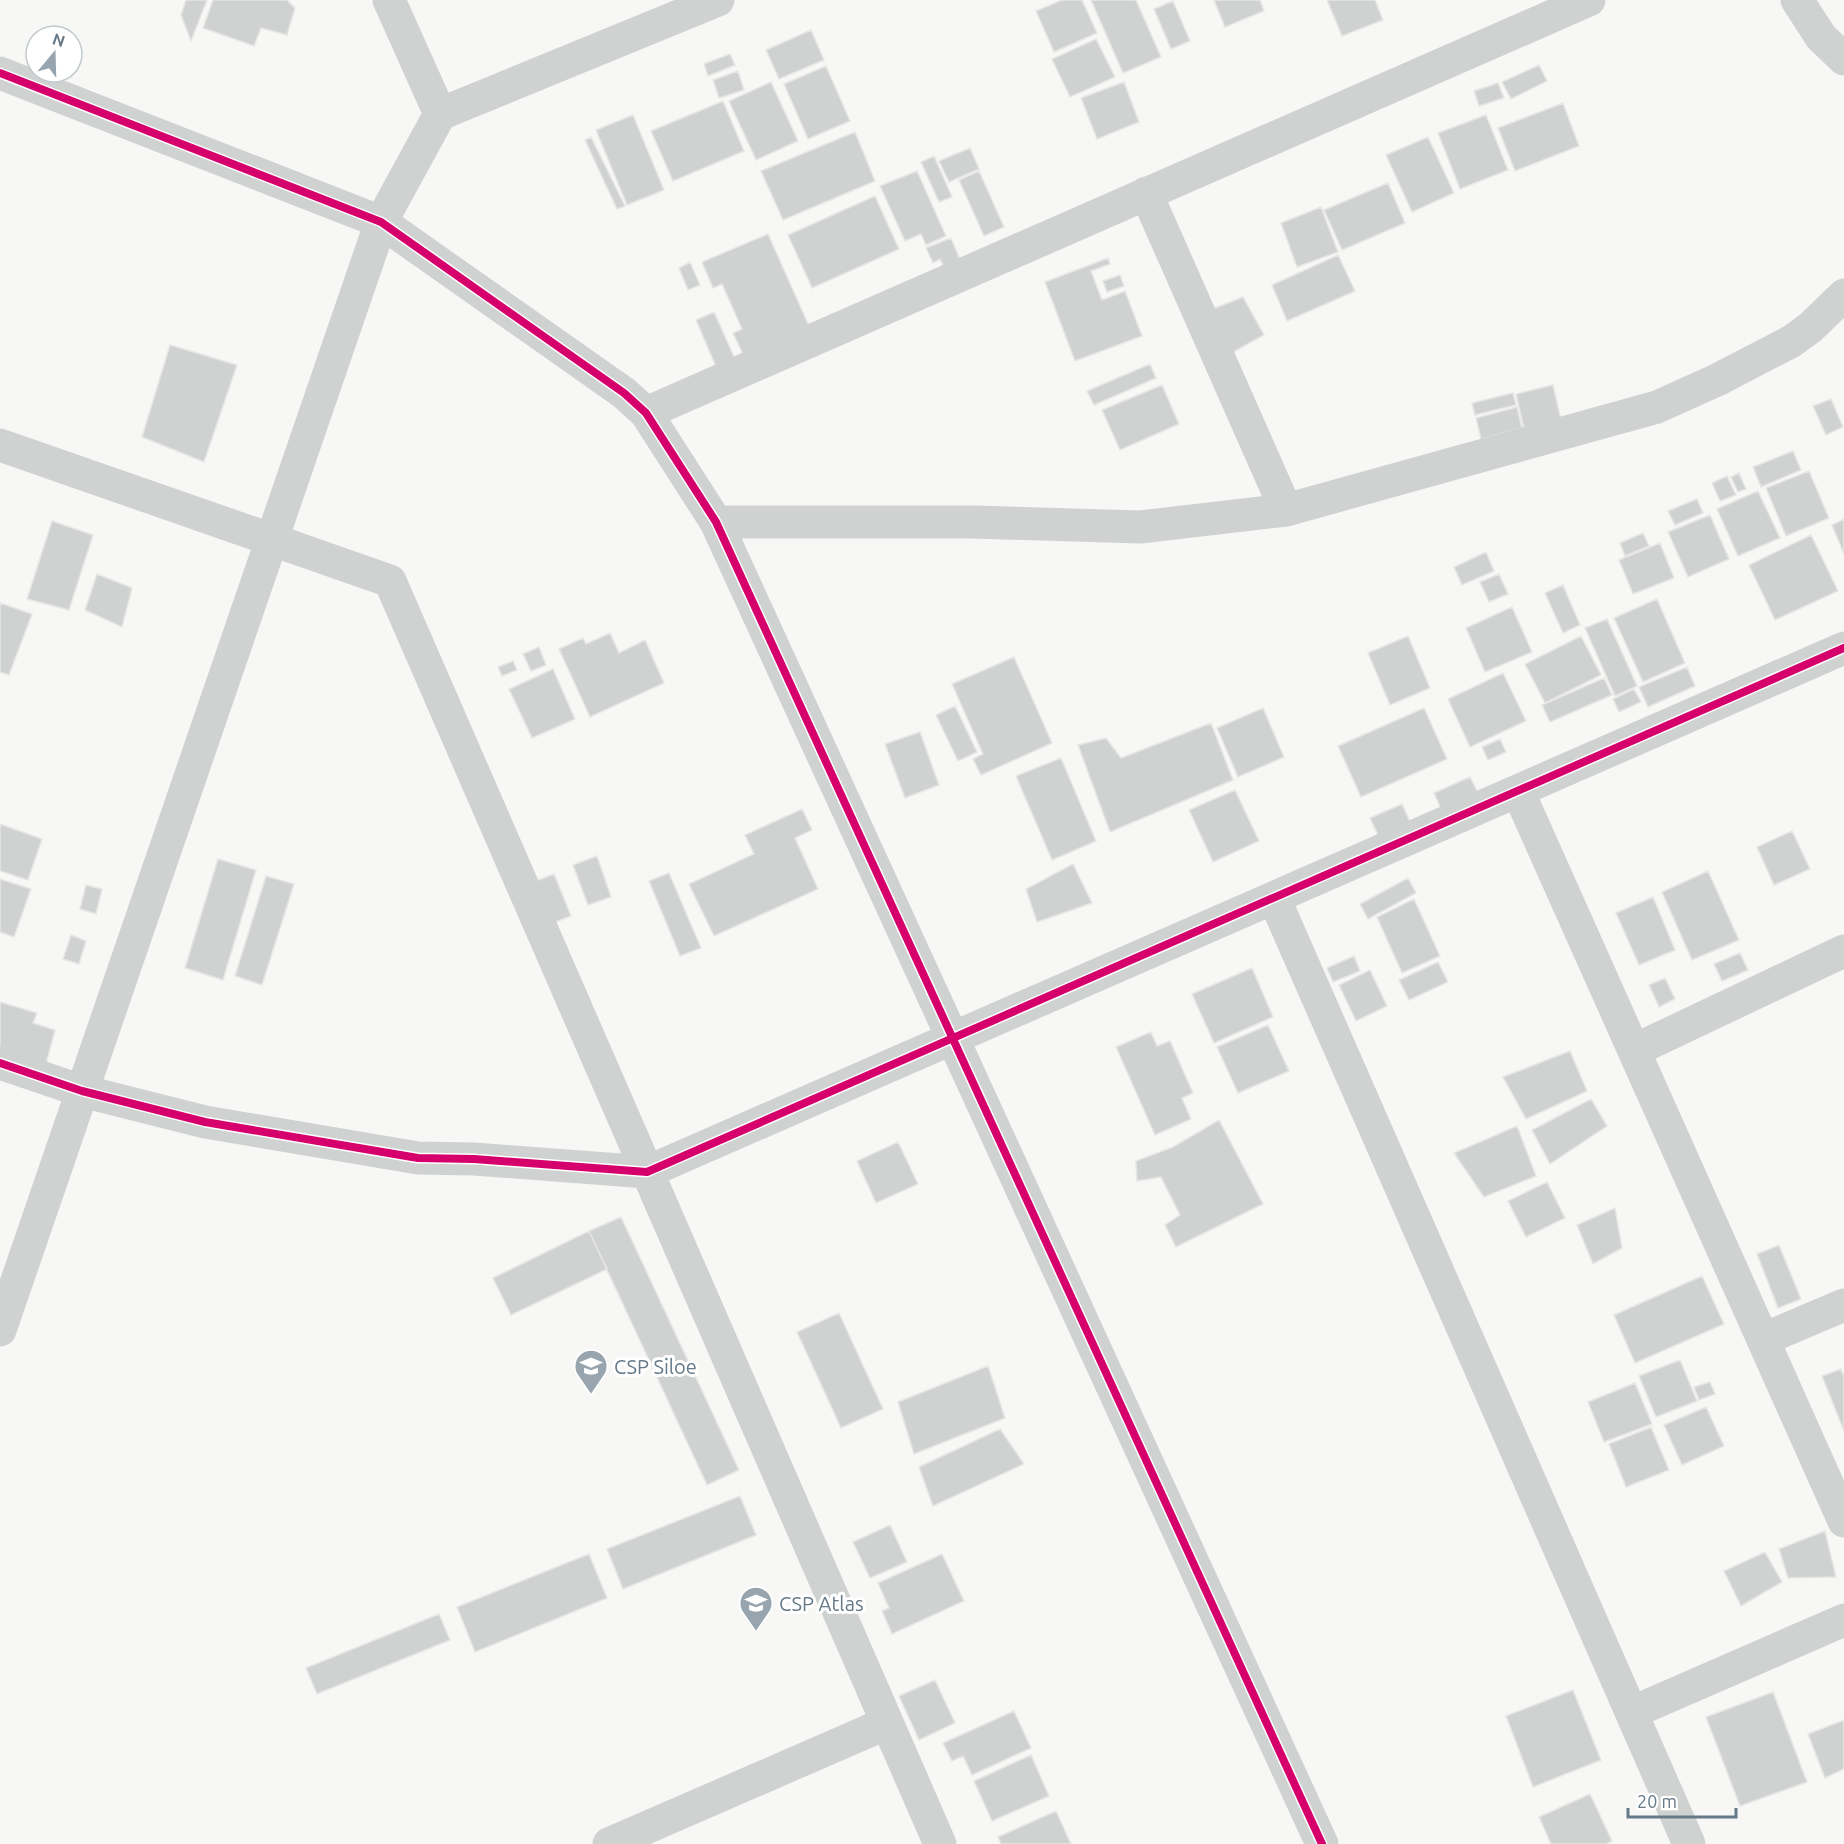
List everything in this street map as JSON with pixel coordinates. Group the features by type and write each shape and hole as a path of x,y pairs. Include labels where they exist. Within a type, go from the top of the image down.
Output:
{"street":[{"path":"389,0 440,114"},
{"path":"0,1330 381,222 440,114 718,0"},
{"path":"646,412 1589,0"},
{"path":"1797,0 1821,37 1844,60"},
{"path":"0,73 381,222 624,393 646,412 716,522 1322,1844"},
{"path":"1146,193 1286,510"},
{"path":"716,522 972,522 1140,528 1286,510 1610,422 1657,407 1717,380 1792,341 1811,327 1844,295"},
{"path":"0,445 390,581 940,1844"},
{"path":"0,1063 82,1090 206,1122 418,1158 474,1159 647,1172 1844,648"},
{"path":"1518,791 1844,1521"},
{"path":"1274,898 1689,1844"},
{"path":"1635,1050 1844,951"},
{"path":"1764,1339 1844,1305"},
{"path":"1633,1712 1844,1620"},
{"path":"609,1844 887,1723"}],"building":[{"path":"186,0 207,0 191,41 181,15"},
{"path":"213,0 287,0 295,8 287,35 261,28 254,46 203,28"},
{"path":"1062,0 1082,0 1097,33 1054,52 1036,11"},
{"path":"1091,0 1136,0 1161,57 1123,73"},
{"path":"1214,0 1260,0 1264,11 1225,27"},
{"path":"1327,0 1375,0 1383,20 1342,36"},
{"path":"1173,1 1190,41 1171,49 1154,9"},
{"path":"811,30 824,60 779,79 766,50"},
{"path":"1096,39 1115,77 1070,97 1052,59"},
{"path":"730,54 735,65 708,76 704,64"},
{"path":"1539,65 1547,81 1511,99 1502,82"},
{"path":"826,66 850,121 808,139 784,84"},
{"path":"738,71 744,90 719,98 713,80"},
{"path":"771,82 798,141 756,160 729,101"},
{"path":"1124,82 1139,122 1097,139 1081,98"},
{"path":"1498,83 1504,98 1479,106 1474,91"},
{"path":"723,101 744,151 673,181 651,131"},
{"path":"1563,103 1579,146 1515,171 1498,128"},
{"path":"633,115 664,190 627,205 596,130"},
{"path":"1486,115 1508,170 1460,189 1438,133"},
{"path":"855,132 875,181 783,220 761,171"},
{"path":"591,137 625,206 617,209 585,140"},
{"path":"1428,137 1454,193 1412,212 1386,155"},
{"path":"970,148 979,169 949,182 939,161"},
{"path":"934,156 952,197 939,202 921,162"},
{"path":"917,171 946,236 926,245 921,234 905,241 880,186"},
{"path":"979,171 1004,227 984,236 959,180"},
{"path":"1388,183 1405,223 1342,250 1324,210"},
{"path":"875,196 899,249 812,288 788,235"},
{"path":"1321,207 1338,252 1297,267 1281,223"},
{"path":"768,234 809,326 743,354 733,333 742,329 722,284 713,288 702,262"},
{"path":"951,238 961,262 945,269 940,259 933,263 926,248"},
{"path":"1338,255 1355,291 1287,321 1272,285"},
{"path":"1108,258 1110,264 1091,271 1102,300 1125,291 1142,336 1075,361 1045,282"},
{"path":"690,262 700,285 688,290 679,268"},
{"path":"1120,275 1124,286 1107,292 1103,281"},
{"path":"1243,297 1264,335 1228,355 1205,312"},
{"path":"714,312 736,361 717,369 696,320"},
{"path":"170,345 237,365 204,462 142,437"},
{"path":"1150,364 1156,378 1094,405 1087,391"},
{"path":"1162,385 1179,424 1120,450 1102,410"},
{"path":"1553,385 1561,420 1524,429 1516,394"},
{"path":"1513,393 1516,405 1475,415 1472,403"},
{"path":"1831,399 1843,427 1826,435 1813,406"},
{"path":"1517,407 1522,428 1481,439 1476,418"},
{"path":"1793,451 1801,470 1761,487 1753,467"},
{"path":"1809,471 1829,518 1786,536 1766,488"},
{"path":"1739,473 1746,489 1738,492 1731,477"},
{"path":"1727,476 1736,495 1720,501 1712,483"},
{"path":"1758,491 1780,538 1738,556 1717,509"},
{"path":"1697,499 1703,513 1675,525 1668,511"},
{"path":"1710,515 1729,559 1688,577 1668,532"},
{"path":"1844,519 1844,554 1832,525"},
{"path":"52,521 93,535 69,610 27,599"},
{"path":"1643,533 1649,546 1625,556 1620,543"},
{"path":"1811,535 1838,591 1775,620 1749,565"},
{"path":"1660,543 1674,578 1633,594 1619,560"},
{"path":"1486,552 1494,571 1462,585 1454,567"},
{"path":"97,574 132,588 122,627 85,610"},
{"path":"1499,574 1508,594 1489,602 1480,582"},
{"path":"1563,585 1580,625 1563,633 1545,593"},
{"path":"1657,599 1685,663 1643,682 1614,618"},
{"path":"0,603 32,614 9,675 0,672"},
{"path":"1512,607 1532,652 1485,672 1466,628"},
{"path":"1607,619 1637,686 1615,696 1585,628"},
{"path":"610,633 619,653 645,640 664,683 590,717 559,649 583,638 586,644"},
{"path":"1408,636 1430,688 1390,705 1368,653"},
{"path":"1581,636 1601,675 1545,703 1525,664"},
{"path":"539,647 546,665 531,671 523,654"},
{"path":"1014,657 1052,743 981,775 973,759 983,754 952,684"},
{"path":"513,661 517,670 502,676 498,667"},
{"path":"1687,667 1695,686 1648,707 1639,687"},
{"path":"553,669 575,719 532,738 509,689"},
{"path":"1503,673 1526,721 1470,747 1448,699"},
{"path":"1604,678 1612,695 1550,722 1542,705"},
{"path":"1634,689 1641,702 1619,712 1613,699"},
{"path":"955,706 977,752 958,761 936,715"},
{"path":"1263,708 1284,757 1238,777 1217,728"},
{"path":"1424,708 1447,759 1361,797 1338,746"},
{"path":"1211,723 1233,780 1110,832 1078,745 1106,738 1121,758"},
{"path":"920,732 939,785 905,798 885,744"},
{"path":"1500,739 1506,752 1488,760 1482,747"},
{"path":"1061,758 1096,841 1052,860 1016,776"},
{"path":"1470,777 1479,795 1442,811 1434,793"},
{"path":"1235,790 1259,841 1213,862 1189,810"},
{"path":"1402,804 1411,824 1379,837 1370,818"},
{"path":"802,809 812,830 795,838 818,889 714,936 689,884 754,854 745,835"},
{"path":"0,824 42,839 28,880 0,871"},
{"path":"1792,831 1810,869 1774,885 1757,847"},
{"path":"597,856 611,897 588,905 573,865"},
{"path":"218,859 256,870 223,980 185,968"},
{"path":"1073,864 1092,903 1037,922 1026,889"},
{"path":"1708,871 1739,940 1692,960 1662,892"},
{"path":"669,873 701,948 680,956 649,881"},
{"path":"554,874 571,916 548,925 531,883"},
{"path":"266,876 294,884 262,985 235,976"},
{"path":"1408,878 1416,893 1368,919 1360,904"},
{"path":"0,879 31,889 14,937 0,932"},
{"path":"86,885 102,889 96,914 80,909"},
{"path":"1653,897 1675,950 1639,965 1616,913"},
{"path":"1414,899 1440,956 1402,973 1377,917"},
{"path":"71,935 86,941 79,964 63,959"},
{"path":"1740,953 1748,970 1722,981 1714,964"},
{"path":"1354,956 1360,971 1333,982 1327,968"},
{"path":"1438,962 1448,982 1409,1000 1399,980"},
{"path":"1252,968 1273,1017 1214,1043 1192,994"},
{"path":"1370,970 1387,1006 1356,1021 1339,985"},
{"path":"1665,978 1675,999 1659,1007 1649,985"},
{"path":"0,1002 37,1013 33,1023 55,1030 46,1064 0,1050"},
{"path":"1268,1025 1289,1071 1238,1093 1217,1047"},
{"path":"1151,1032 1157,1046 1170,1041 1193,1093 1182,1098 1191,1119 1155,1135 1116,1047"},
{"path":"1570,1051 1587,1091 1526,1119 1503,1077"},
{"path":"1591,1099 1607,1126 1550,1164 1532,1130"},
{"path":"1219,1120 1263,1204 1176,1247 1165,1225 1180,1215 1161,1177 1137,1181 1136,1161 1173,1147"},
{"path":"1517,1126 1536,1176 1484,1197 1454,1153"},
{"path":"898,1142 918,1184 876,1203 857,1161"},
{"path":"1547,1182 1565,1218 1526,1237 1508,1201"},
{"path":"1615,1208 1622,1248 1593,1264 1577,1225"},
{"path":"621,1217 739,1470 707,1485 589,1231"},
{"path":"589,1231 607,1269 511,1315 493,1278"},
{"path":"1779,1245 1801,1299 1778,1308 1757,1254"},
{"path":"1702,1276 1724,1324 1635,1363 1614,1315"},
{"path":"839,1313 883,1409 841,1428 797,1332"},
{"path":"1680,1360 1697,1401 1656,1417 1639,1376"},
{"path":"988,1366 1005,1418 914,1454 898,1402"},
{"path":"1841,1369 1844,1377 1844,1431 1822,1376"},
{"path":"1710,1382 1715,1394 1699,1400 1694,1387"},
{"path":"1635,1383 1652,1424 1604,1442 1588,1402"},
{"path":"1706,1407 1724,1446 1682,1465 1664,1425"},
{"path":"1651,1427 1669,1470 1626,1487 1609,1444"},
{"path":"1000,1429 1024,1464 933,1506 919,1467"},
{"path":"740,1496 756,1535 623,1589 607,1549"},
{"path":"890,1525 907,1562 870,1578 853,1542"},
{"path":"1825,1531 1836,1577 1788,1578 1779,1549"},
{"path":"1765,1552 1782,1582 1741,1606 1724,1571"},
{"path":"589,1554 607,1598 475,1652 457,1607"},
{"path":"942,1554 964,1601 892,1634 882,1611 889,1608 878,1583"},
{"path":"439,1614 450,1640 317,1694 306,1668"},
{"path":"935,1680 955,1723 919,1740 899,1696"},
{"path":"1573,1690 1601,1760 1533,1787 1506,1716"},
{"path":"1773,1692 1807,1782 1740,1806 1706,1717"},
{"path":"1014,1711 1031,1748 972,1775 963,1756 952,1761 943,1743"},
{"path":"1844,1720 1844,1769 1825,1778 1808,1734"},
{"path":"1031,1755 1049,1796 992,1821 974,1781"},
{"path":"1590,1794 1612,1841 1606,1844 1551,1844 1539,1817"},
{"path":"1056,1811 1071,1844 1001,1844 998,1837"}],"cycle path":[{"path":"0,73 381,222 624,393 646,413 716,522 1322,1844"},
{"path":"0,1063 82,1091 205,1122 418,1158 474,1159 647,1172 1844,648"}],"place":[{"name":"CSP Siloe","path":"591,1395"},
{"name":"CSP Atlas","path":"756,1632"}]}
